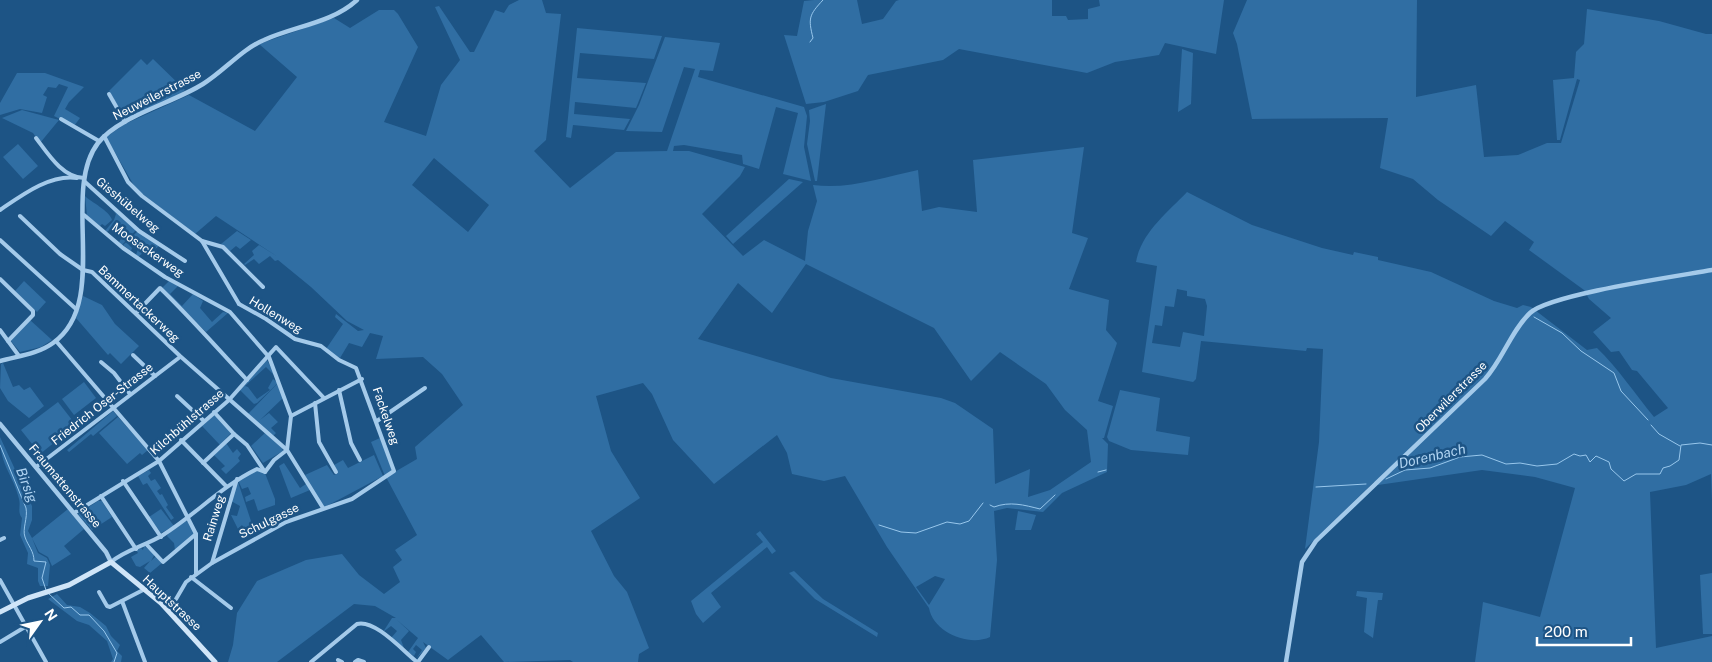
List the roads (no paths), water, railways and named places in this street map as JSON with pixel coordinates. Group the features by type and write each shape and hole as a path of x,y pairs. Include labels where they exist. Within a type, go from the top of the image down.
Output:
{"main road":[{"name":"Hauptstrasse","path":"112,562 169,612 215,662"},
{"path":"0,612 13,605 69,585 112,562"}],"street":[{"name":"Neuweilerstrasse","path":"0,361 45,348 56,341 70,325 76,309 83,270 84,179 90,155 99,141 125,122 204,84 259,42 336,15 357,0"},
{"path":"109,94 125,122"},
{"path":"61,119 99,141"},
{"path":"104,136 128,182 142,196 202,241 223,248 262,286"},
{"path":"36,138 64,171 77,178"},
{"path":"0,210 50,181 70,177 84,179"},
{"name":"Gisshübelweg","path":"84,179 139,231 185,261"},
{"name":"Moosackerweg","path":"84,215 123,248 165,277 230,312"},
{"name":"Bammertackerweg","path":"20,216 41,237 83,270 92,272 180,357 287,450 323,508"},
{"path":"0,240 76,309"},
{"path":"202,241 239,304 230,312 269,357 291,416 287,450 274,460 265,472"},
{"name":"Oberwilerstrasse","path":"1286,662 1302,562 1316,541 1485,379 1504,354 1523,322 1534,310 1546,303 1712,270"},
{"path":"0,279 33,311 33,315 8,341"},
{"path":"136,313 160,288 247,380"},
{"name":"Hollenweg","path":"239,304 266,319 295,339 321,346 339,360 356,368"},
{"path":"0,330 19,356"},
{"path":"201,338 205,334"},
{"path":"56,341 159,461 196,534 196,574"},
{"name":"Kilchbühlstrasse","path":"74,513 159,461 229,400 276,347 324,398"},
{"path":"133,355 155,376"},
{"name":"Friedrich Oser-Strasse","path":"36,467 180,357"},
{"path":"101,362 114,373 130,394"},
{"name":"Fackelweg","path":"356,368 362,379 394,471"},
{"path":"291,416 362,379"},
{"path":"377,422 425,388"},
{"path":"339,390 351,443 360,460"},
{"path":"176,396 204,421"},
{"path":"315,403 318,438 336,472"},
{"path":"214,412 250,449 265,472"},
{"name":"Fraumattenstrasse","path":"0,424 106,552 112,562"},
{"path":"203,463 234,434"},
{"path":"181,440 226,486"},
{"path":"112,562 161,537 237,479 257,469 265,472"},
{"name":"Schulgasse","path":"169,612 186,582 212,563 284,523 352,499 394,471"},
{"name":"Rainweg","path":"212,563 237,479"},
{"path":"124,481 161,537"},
{"path":"101,496 136,549"},
{"path":"146,544 163,562 196,534"},
{"path":"191,577 231,608"},
{"path":"0,582 46,662"},
{"path":"99,592 108,607 145,589"},
{"path":"122,601 145,662"},
{"path":"311,662 358,624 365,622 376,628 418,662 429,647"},
{"path":"0,642 25,627"},
{"path":"355,662 358,660 364,662"}],"waterway":[{"path":"810,42 813,38 810,26 812,13 823,0"},
{"path":"1534,317 1562,333 1581,351 1614,373 1621,391 1648,420"},
{"path":"1651,425 1659,434 1680,446"},
{"name":"Dorenbach","path":"1386,479 1405,470 1430,468 1460,457 1482,455 1506,464 1520,463 1537,466 1557,464 1574,454 1586,455 1590,462 1596,456 1609,462 1611,469 1624,481 1636,474 1660,474 1663,468 1679,460 1681,445 1700,443 1712,445"},
{"name":"Birsig","path":"0,445 26,508 24,534 34,561 46,562 42,578 46,590"},
{"path":"1098,472 1106,470"},
{"name":"Dorenbach","path":"1316,487 1366,484"},
{"path":"990,505 994,507 1017,504 1040,509 1055,495"},
{"path":"879,525 901,532 916,533 947,522 960,524 969,521 983,503"},
{"name":"Birsig","path":"48,593 64,608 71,607 80,615 89,615 104,631 117,653 114,662"}]}
